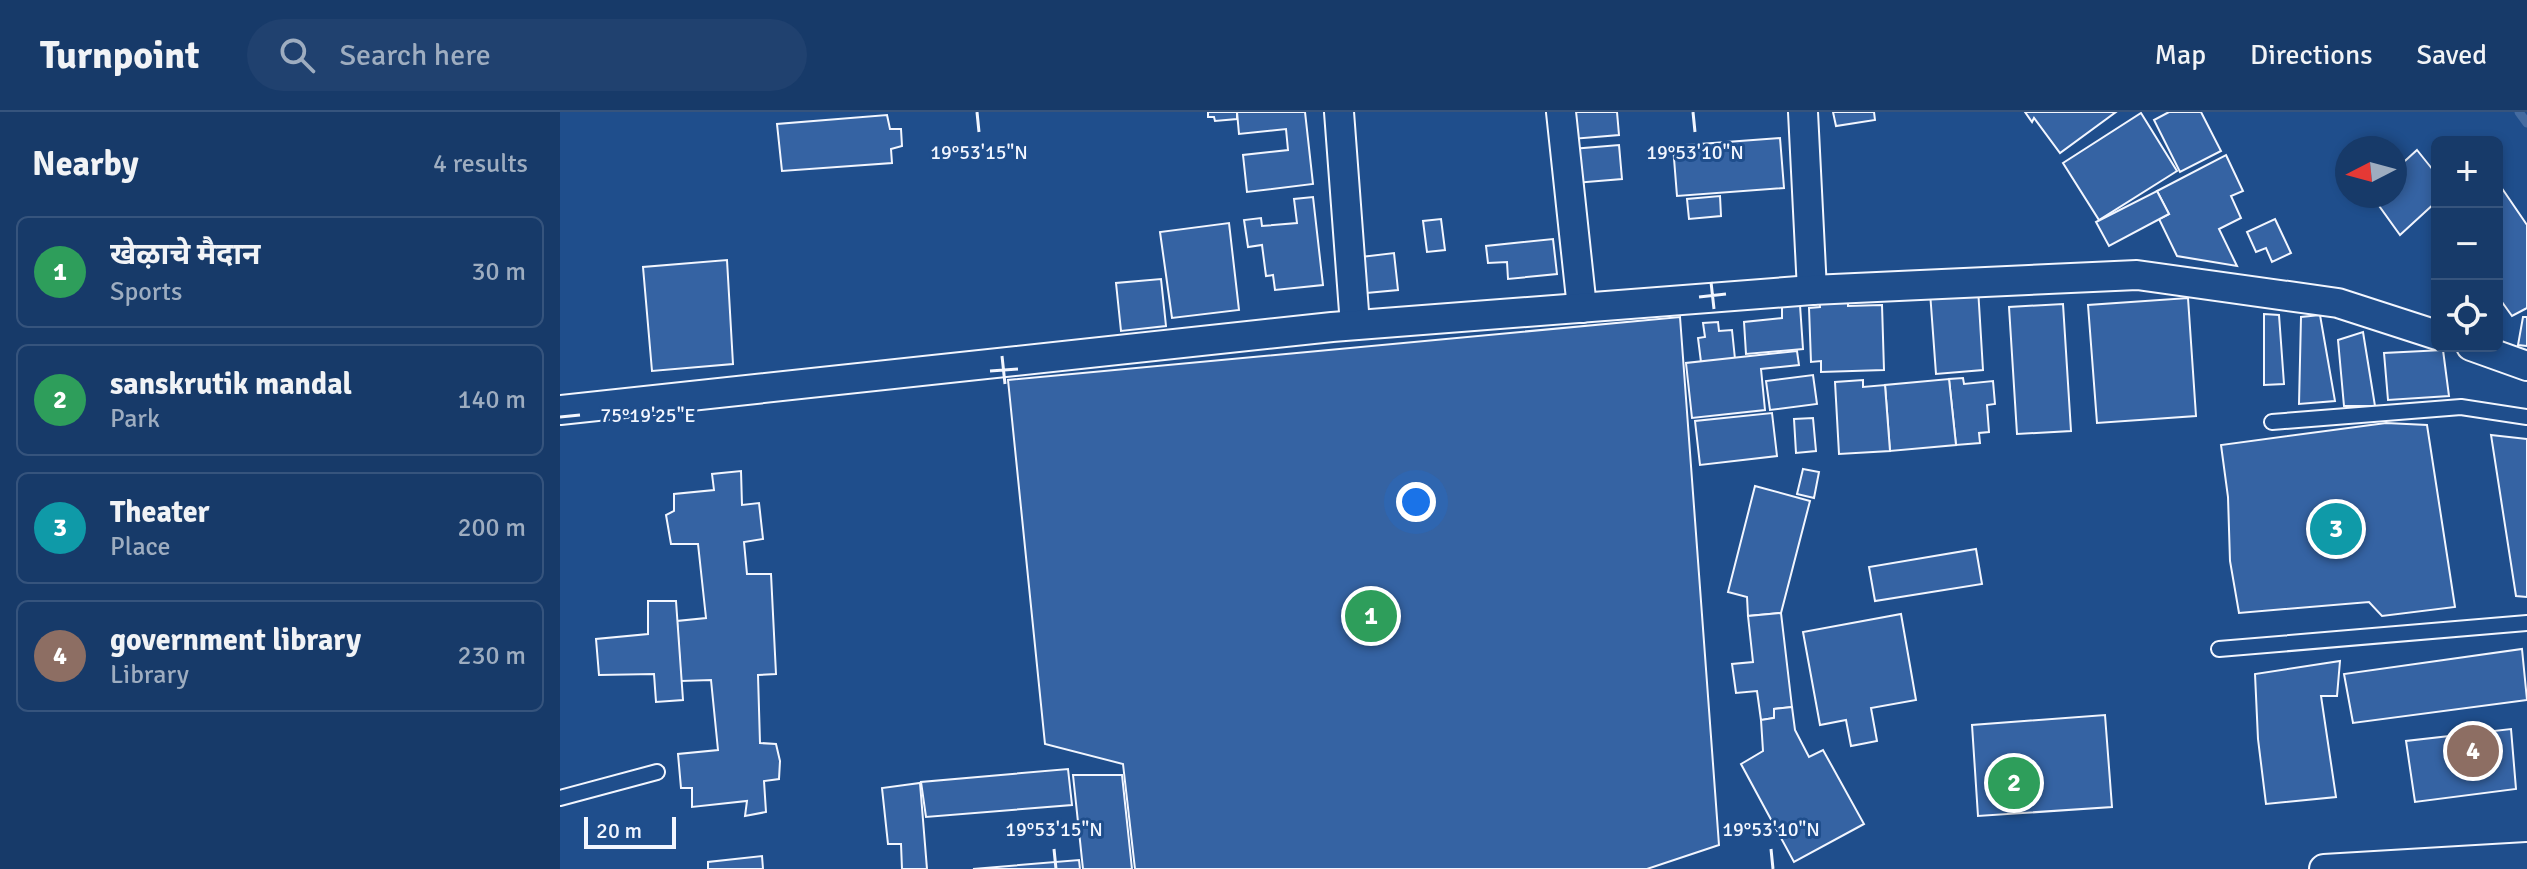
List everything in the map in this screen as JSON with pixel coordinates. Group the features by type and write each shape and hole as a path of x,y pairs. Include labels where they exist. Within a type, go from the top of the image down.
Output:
{"street":[{"path":"1339,112 1355,325"},
{"path":"1561,112 1582,308"},
{"path":"1803,112 1812,290"},
{"path":"560,410 1355,325 1812,290 2137,275 2338,303 2431,333"},
{"path":"2488,352 2527,366"},
{"path":"2324,869 2527,857"}],"lane":[{"path":"2272,422 2461,407 2527,417"},
{"path":"2219,649 2527,623"},
{"path":"560,798 657,772"}],"building":[{"path":"1208,112 1237,112 1237,119 1215,121 1214,117 1208,117"},
{"path":"1237,112 1305,112 1313,184 1247,192 1243,155 1288,150 1286,129 1239,134"},
{"path":"1569,112 1617,112 1619,135 1572,139"},
{"path":"1833,112 1874,112 1875,120 1836,126"},
{"path":"2025,112 2116,112 2060,153 2034,118 2032,122"},
{"path":"2169,112 2201,112 2221,151 2180,172 2154,120"},
{"path":"2141,113 2177,171 2099,220 2063,163"},
{"path":"887,115 890,129 901,129 902,146 891,149 892,163 782,171 777,124"},
{"path":"1780,138 1784,188 1677,196 1673,146"},
{"path":"1619,145 1622,179 1575,183 1572,149"},
{"path":"2417,150 2431,168 2431,207 2400,235 2381,208 2407,208 2407,159"},
{"path":"2226,155 2243,191 2231,196 2241,218 2219,229 2237,266 2177,256 2159,219 2169,214 2157,191"},
{"path":"2503,190 2527,225 2527,308 2512,316 2503,303"},
{"path":"2157,191 2169,214 2109,246 2096,222"},
{"path":"1720,196 1721,216 1689,219 1687,199"},
{"path":"1313,197 1323,285 1275,290 1273,275 1266,276 1262,245 1248,247 1244,220 1261,218 1262,226 1297,223 1294,199"},
{"path":"1441,219 1445,250 1427,252 1423,221"},
{"path":"2275,219 2291,253 2272,262 2266,248 2256,252 2247,232"},
{"path":"1229,223 1239,310 1172,318 1160,232"},
{"path":"1553,239 1557,274 1508,279 1507,262 1488,263 1486,246"},
{"path":"1394,253 1398,290 1356,294 1353,258"},
{"path":"727,260 733,364 652,371 643,267"},
{"path":"1161,279 1166,326 1121,331 1116,283"},
{"path":"1978,288 1983,370 1936,374 1930,292"},
{"path":"1848,296 1848,306 1882,305 1884,370 1821,372 1821,361 1811,362 1809,308 1820,307 1819,297"},
{"path":"2188,298 2196,416 2097,423 2088,305"},
{"path":"2063,304 2071,431 2017,434 2009,307"},
{"path":"1800,305 1803,349 1746,354 1744,322 1782,318 1782,306"},
{"path":"2264,314 2279,315 2284,384 2264,385"},
{"path":"2320,315 2335,401 2299,404 2301,317"},
{"path":"1680,317 1719,845 1647,869 1135,869 1123,764 1045,744 1008,380"},
{"path":"2523,317 2527,317 2527,346 2518,345"},
{"path":"1718,322 1719,331 1732,330 1735,359 1701,362 1698,338 1705,337 1703,323"},
{"path":"2363,332 2375,406 2344,406 2338,340"},
{"path":"1797,351 1799,365 1761,369 1765,410 1692,418 1686,363"},
{"path":"2443,352 2449,396 2388,400 2384,353"},
{"path":"1813,375 1817,404 1770,410 1766,381"},
{"path":"1963,378 1964,384 1993,381 1995,404 1987,405 1989,432 1979,433 1980,443 1956,445 1949,379"},
{"path":"1949,379 1956,445 1890,451 1885,385"},
{"path":"1863,380 1863,387 1885,385 1890,451 1839,454 1835,382"},
{"path":"1772,413 1777,456 1700,465 1695,421"},
{"path":"1813,418 1816,451 1796,453 1794,419"},
{"path":"2386,423 2427,425 2455,607 2382,616 2369,602 2239,613 2230,561 2228,497 2221,445"},
{"path":"2491,435 2527,439 2527,597 2516,596"},
{"path":"1803,469 1819,472 1814,498 1797,494"},
{"path":"741,471 742,505 759,503 763,539 744,542 747,574 771,574 776,674 758,675 760,743 776,744 780,761 779,779 764,781 766,812 745,816 747,801 692,807 692,788 681,788 678,754 718,750 711,680 681,681 677,621 706,618 698,544 671,544 666,515 674,511 674,494 714,490 712,474"},
{"path":"1755,486 1810,501 1781,613 1748,616 1747,597 1728,592"},
{"path":"1976,549 1982,584 1875,601 1869,567"},
{"path":"648,601 676,601 683,700 656,702 654,674 599,675 596,639 648,634"},
{"path":"1781,613 1792,707 1774,709 1774,718 1761,720 1757,691 1736,693 1732,664 1753,662 1748,616"},
{"path":"1901,614 1916,700 1871,708 1877,741 1851,746 1846,720 1820,725 1803,632"},
{"path":"2522,649 2527,700 2353,723 2344,674"},
{"path":"2340,661 2337,696 2321,696 2336,797 2266,804 2258,739 2255,674"},
{"path":"1792,707 1795,730 1809,757 1823,750 1864,824 1794,862 1741,764 1763,751 1761,720 1774,718 1774,709"},
{"path":"2105,715 2112,807 1978,816 1972,725"},
{"path":"2511,729 2516,789 2415,802 2406,741"},
{"path":"1068,769 1072,805 926,817 921,782"},
{"path":"1073,775 1122,775 1132,869 1083,869"},
{"path":"920,783 927,869 902,869 901,844 888,844 882,788"},
{"path":"762,856 763,869 708,869 708,862"},
{"path":"1079,860 1080,869 973,869"}],"waterway":[{"path":"2519,112 2527,123"}],"place":[{"name":"Theater","path":"2336,529"},
{"name":"खेऴाचे मैदान","path":"1371,616"},
{"name":"government library","path":"2473,751"},
{"name":"sanskrutik mandal","path":"2014,783"}]}
